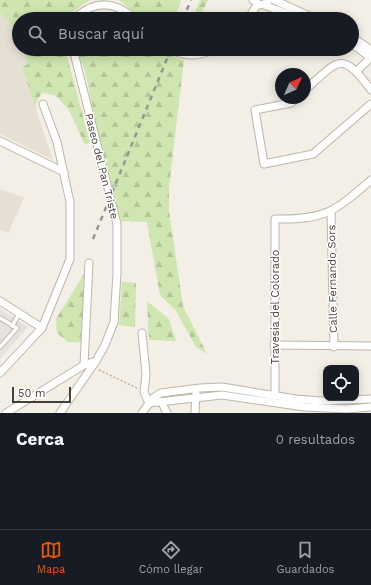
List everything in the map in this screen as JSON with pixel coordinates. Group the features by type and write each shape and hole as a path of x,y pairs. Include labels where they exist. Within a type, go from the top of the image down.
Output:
{"street":[{"path":"274,0 301,12"},
{"path":"79,12 81,10 104,2 122,8 127,12"},
{"path":"253,12 261,2 285,12"},
{"path":"359,42 371,50"},
{"path":"357,71 371,58 359,49"},
{"name":"Paseo del Pan Triste","path":"60,413 94,364 114,322 117,272 116,224 74,56"},
{"path":"311,85 333,65 340,62 347,63 357,71 371,90"},
{"path":"0,373 42,328 70,259 70,202 57,142 43,104"},
{"path":"286,104 255,110 264,164 313,154 371,104"},
{"path":"0,141 64,172"},
{"path":"331,212 371,180"},
{"name":"Travesía del Colorado","path":"275,395 274,219 300,220 331,212"},
{"name":"Calle Fernando Sors","path":"331,212 334,347"},
{"path":"84,364 89,263"},
{"path":"0,301 42,328"},
{"path":"142,333 146,374 144,392 149,403"},
{"path":"274,345 334,347 371,346"},
{"path":"6,413 84,364 94,364"},
{"path":"142,413 153,398 161,393 196,388 222,387 322,401 371,399"},
{"path":"195,413 196,388"},
{"path":"149,403 162,403 196,397 222,395 296,410 346,411 371,407"},
{"path":"162,403 167,413"}],"lane":[{"path":"12,326 19,314"},
{"path":"0,318 17,328 0,347"}],"path":[{"path":"94,364 144,392"}],"shaded area":[{"path":"0,13 12,26 12,56 26,56 28,64 22,67 53,160 0,134"},
{"path":"0,189 24,198 8,233 0,230"},
{"path":"0,309 28,327 0,359"}],"green space":[{"path":"0,0 90,0 72,12 12,12 12,26 0,13"},
{"path":"119,0 181,0 177,12 134,12"},
{"path":"200,0 208,0 202,12 195,12"},
{"path":"26,56 67,56 90,142 85,145 69,110 55,95 42,93 36,102 36,109 22,67 28,64"},
{"path":"79,56 171,56 184,60 169,187 169,211 183,306 207,354 196,347 176,311 160,295 147,222 121,221 100,143 85,71"},
{"path":"84,274 82,342 68,342 57,333 56,319"},
{"path":"122,282 136,283 135,327 119,325"},
{"path":"147,301 169,319 176,341 149,340"}],"railway":[{"path":"186,12 191,0"},
{"path":"93,239 168,56"}]}
